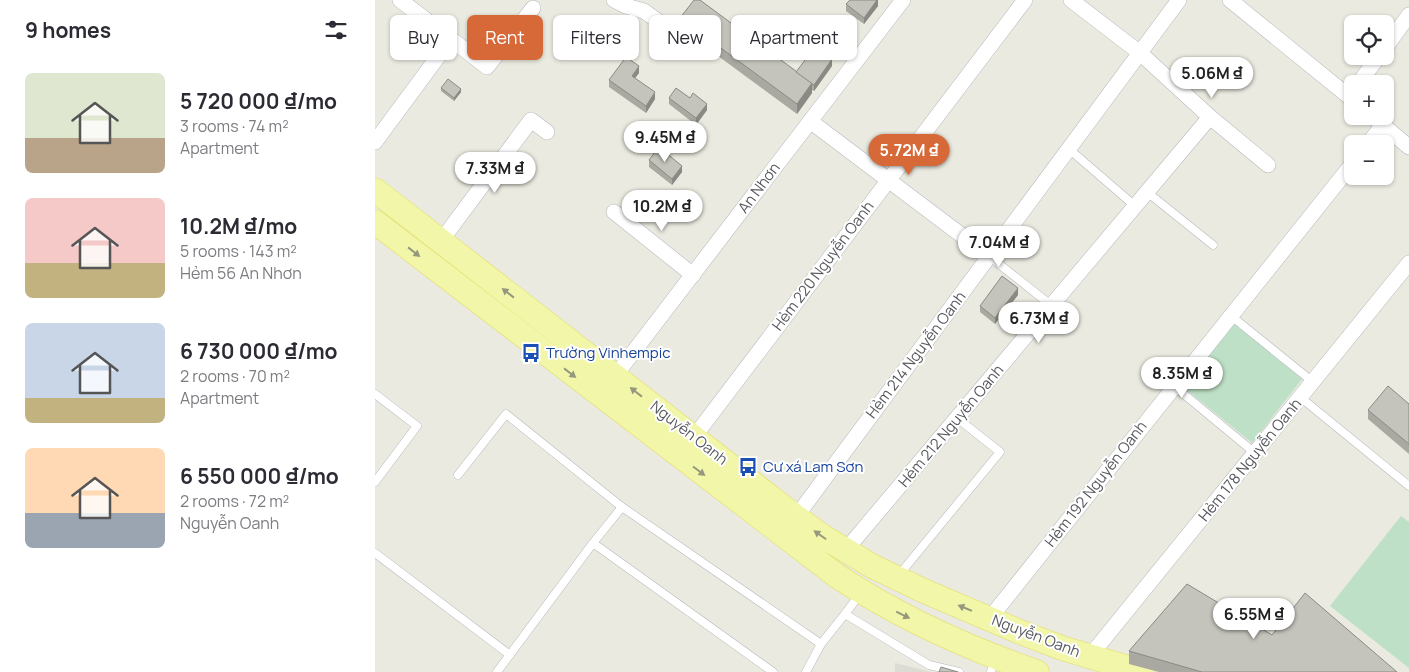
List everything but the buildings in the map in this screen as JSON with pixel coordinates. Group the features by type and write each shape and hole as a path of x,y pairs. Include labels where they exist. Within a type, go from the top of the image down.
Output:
{"main road":[{"name":"Nguyễn Oanh","path":"375,190 796,517 845,551 887,574 990,618 1083,664 1142,672"},
{"name":"Nguyễn Oanh","path":"375,222 830,571 869,597 992,665 1037,672"},
{"path":"600,396 615,376"},
{"path":"830,571 845,551"},
{"path":"869,597 887,574"}],"street":[{"path":"400,0 420,15"},
{"path":"614,0 626,6 644,11 650,15"},
{"name":"An Nhơn","path":"615,376 903,0"},
{"name":"Hẻm 220 Nguyễn Oanh","path":"694,437 1025,0"},
{"path":"1071,0 1140,53 1268,165"},
{"name":"Hẻm 214 Nguyễn Oanh","path":"796,517 1179,0"},
{"path":"1230,0 1344,90"},
{"path":"457,44 487,67 533,8"},
{"path":"1394,36 1409,15"},
{"path":"375,142 436,60"},
{"name":"Hẻm 212 Nguyễn Oanh","path":"845,551 1211,117"},
{"path":"441,241 531,120 547,132"},
{"path":"811,121 989,256"},
{"path":"1382,125 1409,147"},
{"name":"Hẻm 192 Nguyễn Oanh","path":"990,618 1344,174"},
{"path":"613,212 693,275"},
{"name":"Hẻm 178 Nguyễn Oanh","path":"1083,664 1409,263"}],"lane":[{"path":"1069,149 1135,206"},
{"path":"1147,192 1213,245"},
{"path":"989,256 1052,306"},
{"path":"1230,315 1313,382"},
{"path":"1174,386 1255,453"},
{"path":"375,394 417,426 375,482"},
{"path":"1300,397 1409,486"},
{"path":"459,475 506,414 622,507 821,644"},
{"path":"887,574 1000,452 957,418"},
{"path":"497,672 622,507"},
{"path":"593,543 773,672"},
{"path":"375,553 510,655"},
{"path":"806,672 821,644 845,614 869,597"},
{"path":"845,614 928,668 959,672"}],"shaded area":[{"path":"895,663 931,672 895,672"}],"green space":[{"path":"1232,322 1303,378 1252,443 1182,386"},
{"path":"1401,516 1409,522 1409,668 1330,606"}],"place":[{"name":"Trường Vinhempic","path":"531,353"},
{"name":"Cư xá Lam Sơn","path":"748,467"}]}
